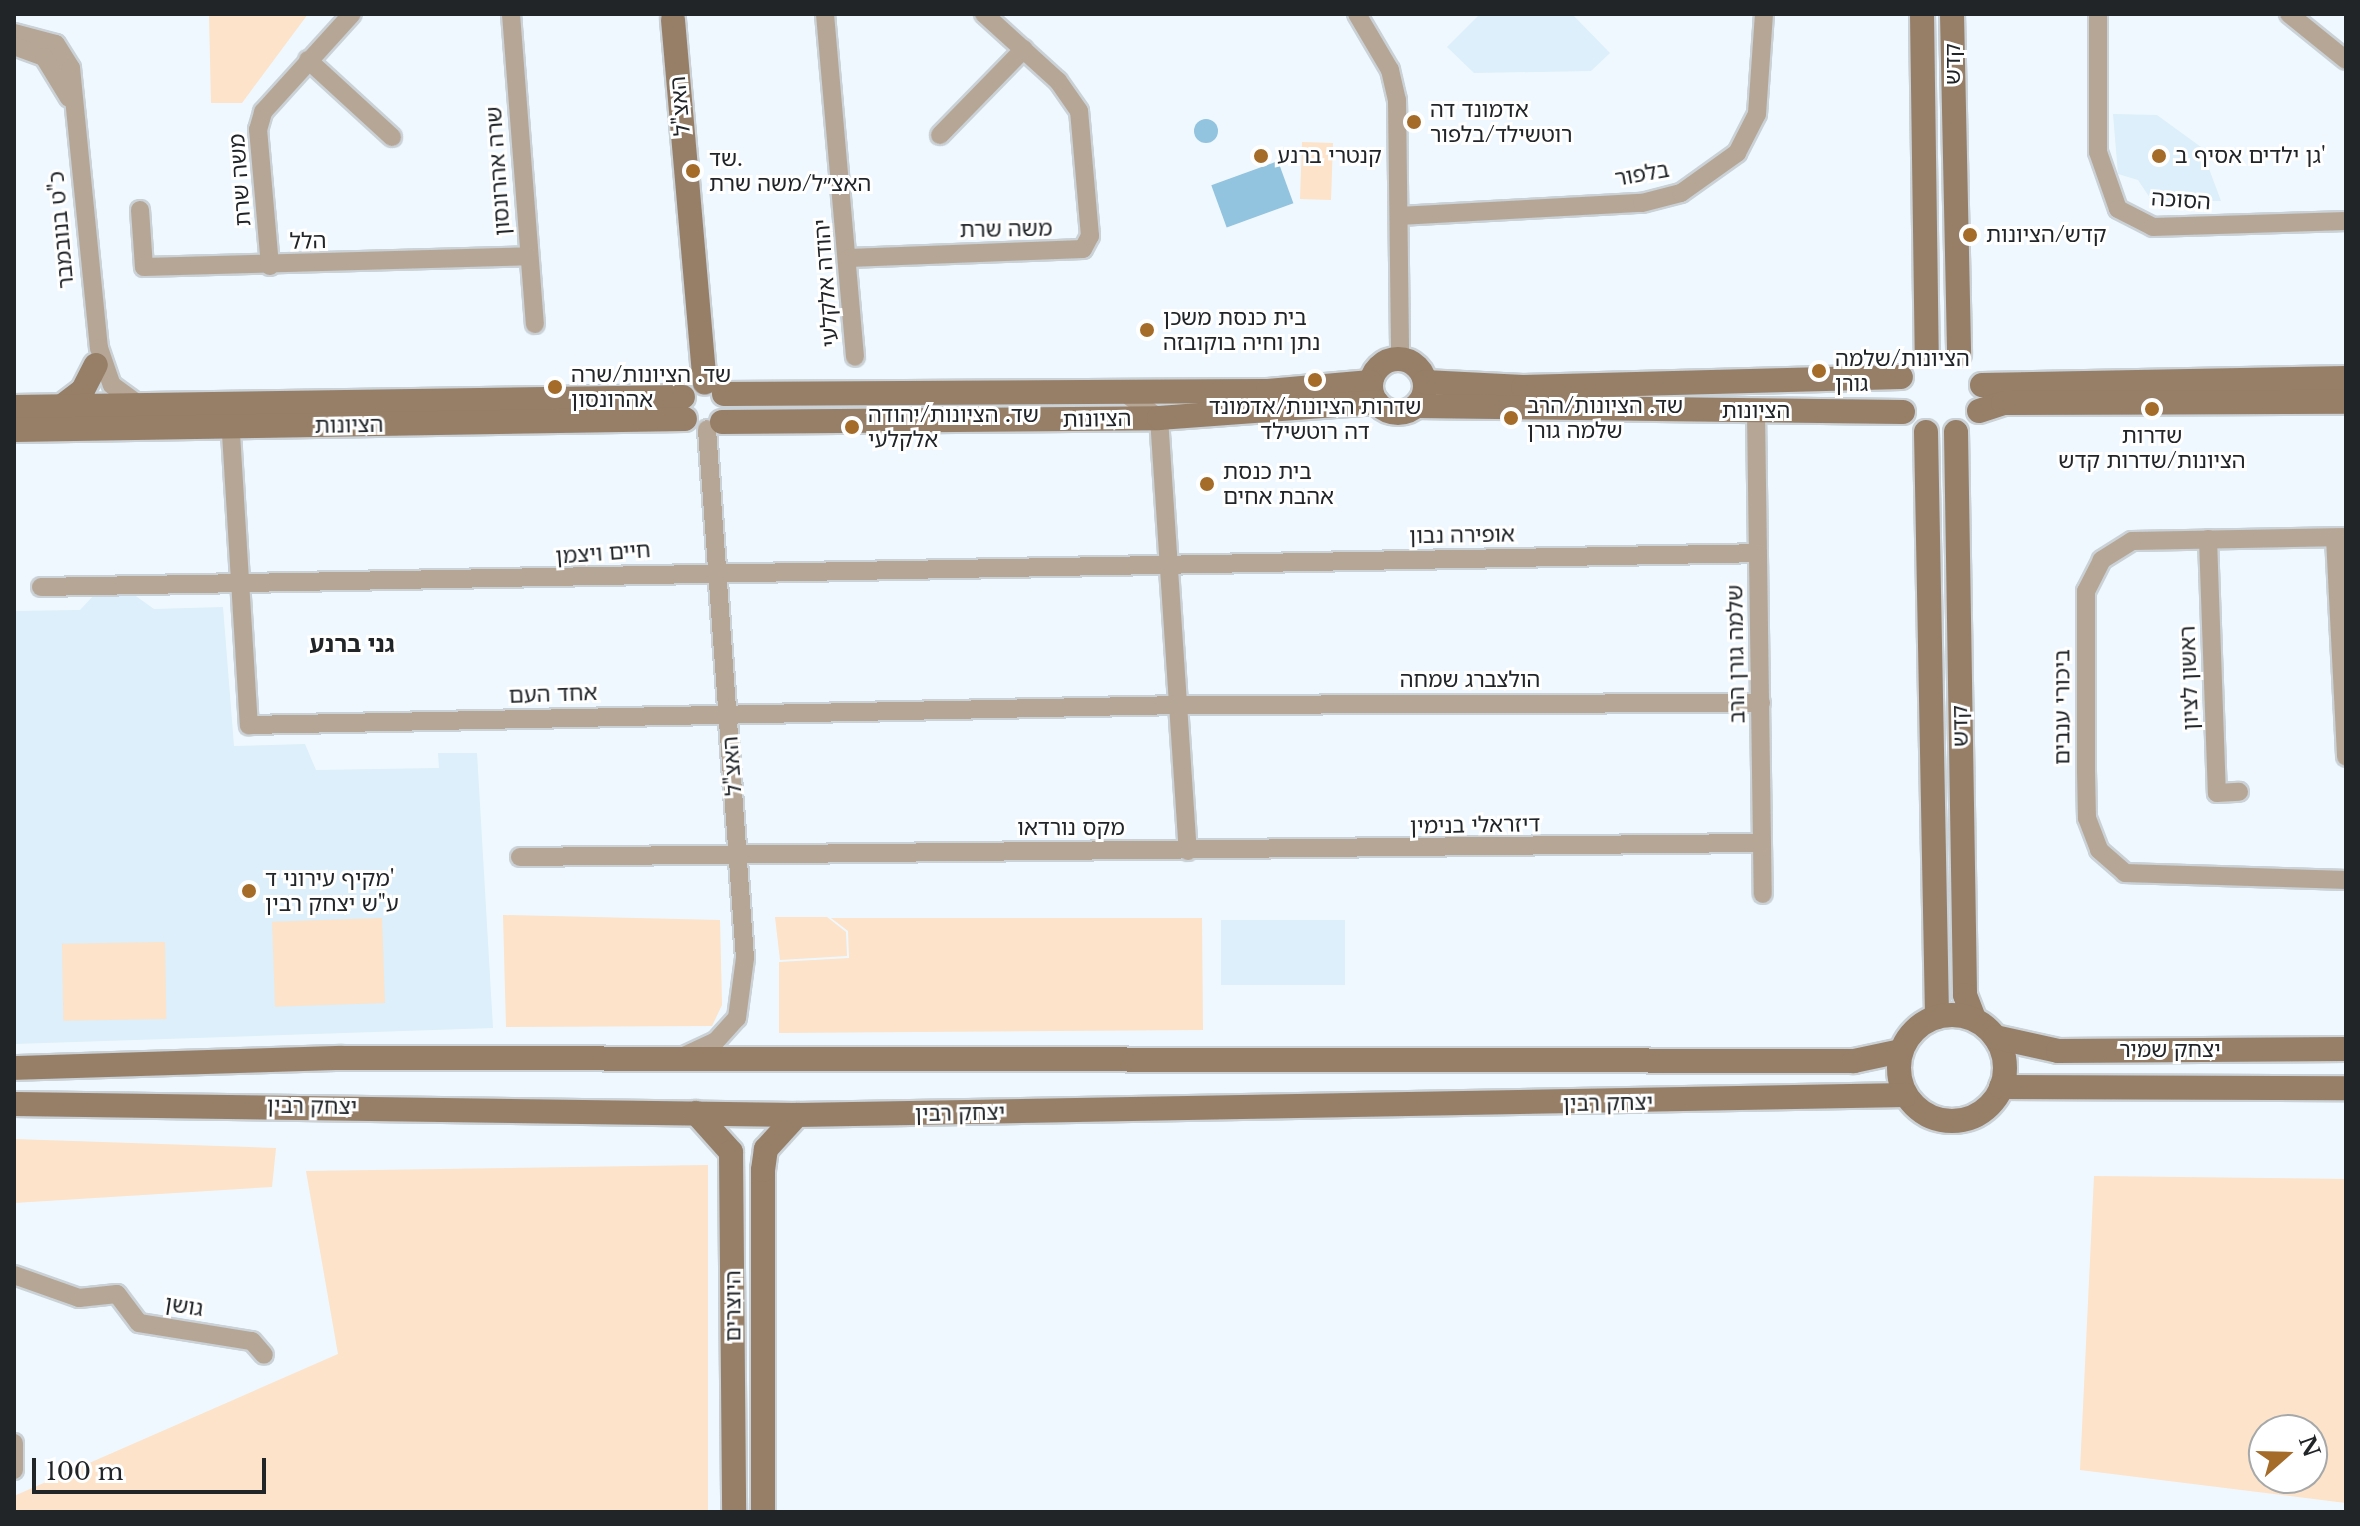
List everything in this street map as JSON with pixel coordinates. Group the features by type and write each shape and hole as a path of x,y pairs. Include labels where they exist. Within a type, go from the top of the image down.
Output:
{"main road":[{"name":"קדש","path":"1922,14 1927,352"},
{"name":"קדש","path":"1952,14 1959,354"},
{"name":"האצ\"ל","path":"672,16 715,389 699,417"},
{"path":"1979,411 1982,385 1959,354 1927,352 1901,377 1903,412 1926,432 1956,432 1979,411 2003,403 2346,402"},
{"path":"1400,359 1417,366 1425,382 1417,406 1394,413 1374,392 1378,367 1400,359"},
{"path":"62,406 83,390 96,365"},
{"name":"הציונות","path":"1425,382 1523,387 1901,377"},
{"path":"1982,385 2346,378"},
{"path":"699,417 715,389"},
{"name":"הציונות","path":"715,389 1374,392"},
{"name":"הציונות","path":"14,430 143,417 1159,418 1374,392"},
{"name":"הציונות","path":"14,407 110,405 143,417"},
{"name":"הציונות","path":"1417,406 1756,413 1903,412"},
{"name":"קדש","path":"1926,432 1937,1017"},
{"name":"קדש","path":"1956,432 1965,995 1974,1019"},
{"path":"1937,1017 1974,1019 1995,1037 2004,1061 2001,1087 1979,1115 1948,1122 1919,1111 1906,1095 1901,1051 1937,1017"},
{"name":"יצחק שמיר","path":"1995,1037 2058,1051 2346,1049"},
{"name":"יצחק רבין","path":"14,1068 216,1059 1854,1061 1901,1051"},
{"name":"יצחק שמיר","path":"2001,1087 2346,1088"},
{"name":"יצחק רבין","path":"14,1104 797,1115 1906,1095"},
{"path":"14,1114 52,1103"},
{"name":"היוצרים","path":"696,1113 731,1152 734,1512"},
{"name":"היוצרים","path":"763,1512 763,1170 766,1149 797,1115"}],"street":[{"name":"משה שרת","path":"270,266 258,130 272,97 352,14"},
{"name":"שרה אהרונסון","path":"511,14 535,324"},
{"name":"יהודה אלקלעי","path":"825,14 849,258 855,357"},
{"name":"משה שרת","path":"849,258 1083,249 1090,236 1079,111 1024,49 984,14"},
{"path":"1357,14 1390,70 1397,100 1400,359"},
{"name":"בלפור","path":"1399,216 1642,203 1681,193 1737,153 1757,114 1764,14"},
{"name":"הסוכה","path":"2098,14 2098,152 2118,209 2153,227 2346,221"},
{"path":"2289,14 2346,60"},
{"name":"כ\"ט בנובמבר","path":"14,33 39,35 65,55 76,117 97,338 96,365 110,405"},
{"name":"כ\"ט בנובמבר","path":"14,46 44,57 59,72 76,117"},
{"path":"940,135 1024,49"},
{"path":"308,60 392,137"},
{"name":"הלל","path":"140,210 144,267 270,266 529,256"},
{"name":"כ\"ט בנובמבר","path":"97,338 112,385 143,417"},
{"path":"1119,391 1149,404 1159,418 1188,851"},
{"path":"1159,418 1186,403 1268,391"},
{"name":"שלמה גורן הרב","path":"1756,413 1763,894"},
{"name":"אחד העם","path":"230,417 249,725 1179,705"},
{"name":"האצ\"ל","path":"667,1060 716,1041 737,1018 745,958 718,570 699,417"},
{"path":"2341,538 2345,675 2337,685 2340,757 2346,757"},
{"name":"ביכורי ענבים","path":"2341,538 2132,541 2102,560 2090,579 2087,818 2099,850 2125,873 2153,878 2346,880"},
{"name":"ראשון לציון","path":"2208,539 2217,793 2239,792"},
{"name":"אופירה נבון","path":"1168,560 1758,553"},
{"name":"חיים ויצמן","path":"41,587 240,586 718,570 1168,560"},
{"name":"הולצברג שמחה","path":"1179,705 1761,703"},
{"name":"דיזראלי בנימין","path":"1188,851 1762,843"},
{"name":"מקס נורדאו","path":"520,857 1188,851"},
{"name":"גושן","path":"14,1275 79,1298 117,1294 139,1323 252,1341 264,1355"},
{"path":"14,1443 14,1470"}],"shaded area":[{"path":"209,14 308,14 242,103 211,103"},
{"path":"1480,14 1572,14 1610,53 1591,71 1474,73 1447,47"},
{"name":"גן ילדים אסיף ב'","path":"2113,114 2157,115 2201,147 2221,201 2152,201 2138,180 2118,174"},
{"path":"1302,142 1333,143 1331,200 1300,199"},
{"name":"מקיף עירוני ד' ע\"ש יצחק רבין","path":"95,594 133,594 154,609 223,607 234,746 305,744 316,770 439,768 438,753 477,753 493,1028 14,1044 14,611 80,610"},
{"path":"503,915 720,920 722,1005 712,1026 506,1027"},
{"path":"775,917 827,917 846,932 847,956 780,960"},
{"path":"382,918 385,1003 275,1007 272,922"},
{"path":"831,918 1202,918 1203,1030 779,1033 779,962 849,958 848,931"},
{"path":"1221,920 1345,920 1345,985 1221,985"},
{"path":"165,942 166,1019 63,1021 62,944"},
{"path":"14,1139 276,1148 272,1187 14,1203"},
{"path":"708,1165 708,1512 14,1512 14,1496 338,1354 306,1171"},
{"path":"2094,1176 2346,1179 2346,1503 2273,1494 2328,1494 2328,1414 2248,1414 2248,1491 2080,1470"}],"water":[{"path":"1206,119 1215,122 1218,131 1215,140 1206,143 1197,140 1194,131 1197,122"},
{"path":"1278,161 1293,203 1227,228 1211,185"}],"place":[{"name":"אדמונד דה רוטשילד/בלפור","path":"1414,122"},
{"name":"קנטרי ברנע","path":"1261,156"},
{"name":"גן ילדים אסיף ב'","path":"2159,156"},
{"name":"שד. האצ״ל/משה שרת","path":"693,171"},
{"name":"קדש/הציונות","path":"1970,235"},
{"name":"בית כנסת משכן נתן וחיה בוקובזה","path":"1147,330"},
{"name":"הציונות/שלמה גורן","path":"1819,371"},
{"name":"שדרות הציונות/אדמונד דה רוטשילד","path":"1315,380"},
{"name":"שד. הציונות/שרה אהרונסון","path":"555,387"},
{"name":"שדרות הציונות/שדרות קדש","path":"2152,409"},
{"name":"שד. הציונות/הרב שלמה גורן","path":"1511,418"},
{"name":"שד. הציונות/יהודה אלקלעי","path":"852,427"},
{"name":"בית כנסת אהבת אחים","path":"1207,484"},
{"name":"מקיף עירוני ד' ע\"ש יצחק רבין","path":"249,891"}],"district":[{"name":"גני ברנע","path":"352,644"}]}
